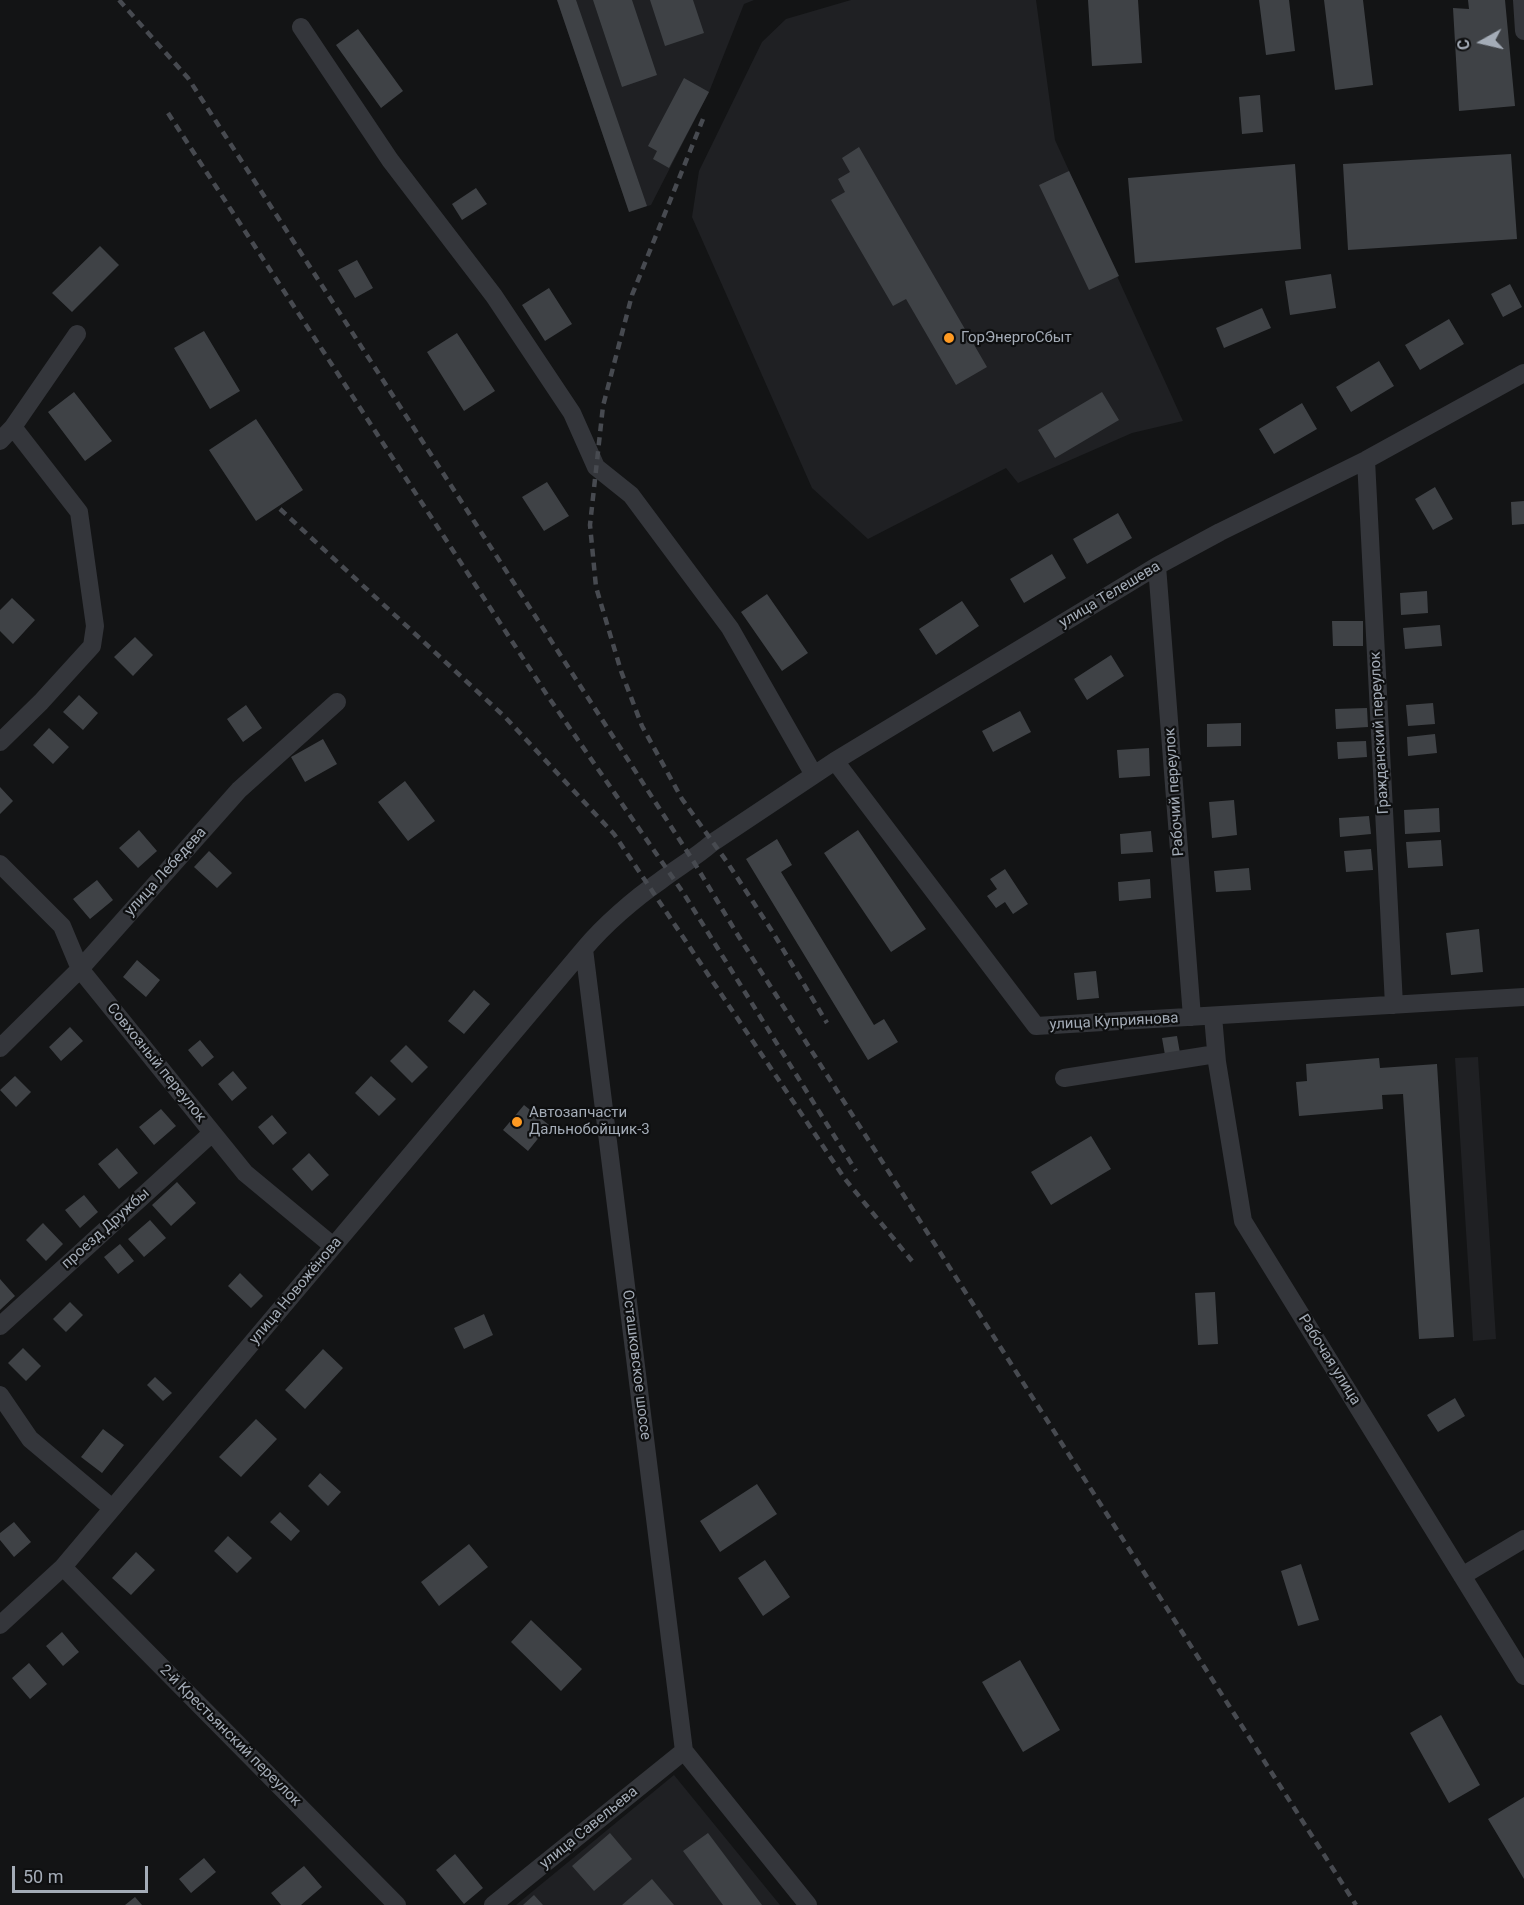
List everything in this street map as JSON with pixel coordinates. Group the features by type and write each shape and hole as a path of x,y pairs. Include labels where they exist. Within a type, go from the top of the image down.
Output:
{"street":[{"path":"1522,0 1524,31"},
{"path":"301,27 390,160 501,306 572,413 596,467 631,495 730,628 814,775"},
{"path":"0,441 13,427 77,334"},
{"name":"улица Телешева","path":"584,949 597,934 658,882 835,760 1157,566 1220,532 1366,460 1524,373"},
{"path":"0,742 41,702 92,646 95,626 80,512 13,427"},
{"name":"Гражданский переулок","path":"1366,460 1394,1005"},
{"name":"Рабочий переулок","path":"1157,566 1192,1017"},
{"name":"улица Лебедева","path":"0,1048 80,969 239,790 337,702"},
{"name":"улица Куприянова","path":"835,760 1036,1026 1524,997"},
{"name":"Совхозный переулок","path":"0,864 62,926 80,969 245,1173 333,1246"},
{"name":"улица Новожёнова","path":"0,1625 63,1567 584,949"},
{"name":"Осташковское шоссе","path":"584,949 684,1751"},
{"name":"Рабочая улица","path":"1213,1016 1216,1054 1243,1221 1524,1676"},
{"path":"1064,1078 1216,1054"},
{"name":"проезд Дружбы","path":"0,1326 212,1133"},
{"path":"0,1395 30,1439 112,1508"},
{"path":"1462,1576 1524,1539"},
{"name":"2-й Крестьянский переулок","path":"63,1567 397,1905"},
{"path":"684,1751 808,1905"},
{"name":"улица Савельева","path":"493,1905 684,1751"}],"shaded area":[{"path":"557,0 754,0 744,4 709,92 651,205 629,212"},
{"path":"851,0 1036,0 1055,140 1183,421 1132,433 1018,483 1006,468 868,539 812,488 692,217 699,171 762,42 786,19"},
{"path":"1478,1057 1496,1339 1473,1341 1455,1058"},
{"path":"674,1775 780,1905 516,1905"}],"building":[{"path":"557,0 576,0 647,206 629,212"},
{"path":"593,0 632,0 657,75 622,87"},
{"path":"650,0 693,0 704,33 665,46"},
{"path":"1088,0 1138,0 1142,63 1092,66"},
{"path":"1259,0 1289,0 1295,51 1266,55"},
{"path":"1324,0 1363,0 1373,85 1335,90"},
{"path":"1468,0 1505,0 1515,106 1459,111 1453,8 1469,9"},
{"path":"358,29 403,91 381,108 336,45"},
{"path":"684,78 709,92 669,168 653,159 657,151 648,146"},
{"path":"1260,95 1263,132 1242,134 1239,97"},
{"path":"859,147 987,367 956,385 906,299 893,306 831,200 845,192 838,179 850,172 842,158"},
{"path":"1511,154 1517,239 1348,250 1343,164"},
{"path":"1295,164 1301,249 1135,263 1128,178"},
{"path":"1069,171 1119,276 1089,290 1039,185"},
{"path":"476,188 487,204 462,220 452,204"},
{"path":"100,246 119,265 72,312 52,293"},
{"path":"357,260 373,288 355,298 338,270"},
{"path":"1331,274 1336,308 1290,315 1285,281"},
{"path":"1510,284 1522,307 1503,317 1491,294"},
{"path":"549,288 572,324 545,341 522,305"},
{"path":"1262,308 1271,328 1224,348 1216,328"},
{"path":"1449,319 1464,344 1420,370 1405,345"},
{"path":"204,331 240,391 210,409 174,348"},
{"path":"457,333 495,391 464,411 427,352"},
{"path":"1379,361 1394,386 1351,412 1336,387"},
{"path":"74,392 112,441 85,461 48,412"},
{"path":"1102,392 1119,420 1055,458 1038,430"},
{"path":"1302,403 1317,429 1274,454 1259,429"},
{"path":"256,419 303,490 256,521 209,450"},
{"path":"547,482 569,516 544,531 522,497"},
{"path":"1435,487 1453,519 1433,530 1415,499"},
{"path":"1524,501 1524,524 1512,525 1511,502"},
{"path":"1118,513 1132,538 1087,564 1073,539"},
{"path":"1052,554 1066,578 1024,603 1010,579"},
{"path":"1427,591 1428,613 1401,615 1400,593"},
{"path":"767,594 808,653 782,671 741,612"},
{"path":"12,598 35,620 13,644 0,631 0,610"},
{"path":"962,601 979,626 936,655 919,629"},
{"path":"1332,621 1363,621 1363,646 1333,646"},
{"path":"1440,625 1442,646 1405,649 1403,628"},
{"path":"135,637 153,655 133,676 114,657"},
{"path":"1111,655 1124,676 1087,700 1074,679"},
{"path":"79,695 98,713 83,730 63,712"},
{"path":"1433,703 1435,724 1408,726 1406,705"},
{"path":"246,705 262,728 243,742 227,719"},
{"path":"1367,708 1368,727 1336,729 1335,709"},
{"path":"1020,711 1031,732 993,752 982,731"},
{"path":"1241,723 1241,746 1207,747 1207,724"},
{"path":"49,728 69,747 53,764 33,745"},
{"path":"1435,734 1437,753 1408,756 1407,737"},
{"path":"323,739 337,764 305,782 291,757"},
{"path":"1366,741 1367,757 1338,759 1337,742"},
{"path":"1149,748 1150,776 1119,778 1117,750"},
{"path":"405,781 435,821 408,841 378,802"},
{"path":"0,787 13,801 0,814"},
{"path":"1234,800 1237,835 1212,838 1209,802"},
{"path":"1439,808 1440,832 1405,834 1404,810"},
{"path":"1369,816 1371,834 1340,837 1339,818"},
{"path":"139,830 157,851 138,868 119,848"},
{"path":"858,830 926,929 891,952 824,853"},
{"path":"1151,831 1153,852 1121,854 1120,834"},
{"path":"777,839 792,865 781,872 874,1025 884,1019 898,1042 868,1060 746,859"},
{"path":"1441,840 1443,866 1408,868 1406,842"},
{"path":"1371,849 1373,870 1346,872 1344,851"},
{"path":"209,851 232,873 217,888 194,867"},
{"path":"1249,868 1251,890 1216,892 1214,871"},
{"path":"1005,869 1028,904 1013,914 1005,902 996,908 987,896 997,889 990,879"},
{"path":"1150,879 1151,898 1119,901 1118,882"},
{"path":"97,880 113,900 90,919 73,899"},
{"path":"1479,929 1483,972 1451,975 1446,933"},
{"path":"137,960 160,980 146,997 123,977"},
{"path":"1096,971 1099,998 1077,1000 1074,973"},
{"path":"474,990 490,1004 464,1034 448,1021"},
{"path":"70,1027 83,1041 61,1061 49,1047"},
{"path":"1177,1036 1180,1053 1165,1055 1162,1038"},
{"path":"200,1040 214,1057 202,1067 188,1050"},
{"path":"406,1045 428,1067 412,1083 390,1061"},
{"path":"1379,1058 1380,1068 1437,1064 1454,1337 1419,1339 1403,1094 1382,1095 1383,1109 1299,1116 1296,1082 1307,1081 1306,1064"},
{"path":"233,1071 247,1088 232,1101 218,1084"},
{"path":"15,1076 31,1092 16,1107 0,1090"},
{"path":"371,1076 396,1099 379,1116 355,1093"},
{"path":"524,1105 549,1125 528,1151 503,1130"},
{"path":"161,1109 176,1126 154,1145 139,1127"},
{"path":"272,1115 287,1133 273,1145 258,1127"},
{"path":"1091,1136 1111,1169 1051,1205 1031,1172"},
{"path":"117,1148 138,1173 119,1189 98,1164"},
{"path":"309,1153 329,1175 312,1191 292,1169"},
{"path":"177,1182 196,1203 171,1226 152,1205"},
{"path":"84,1195 98,1212 80,1228 65,1210"},
{"path":"150,1220 166,1238 144,1257 128,1239"},
{"path":"43,1223 63,1244 46,1261 26,1240"},
{"path":"120,1244 134,1261 118,1274 104,1257"},
{"path":"240,1273 263,1296 251,1308 228,1286"},
{"path":"0,1279 15,1296 0,1310"},
{"path":"1215,1292 1218,1344 1198,1345 1195,1293"},
{"path":"70,1302 83,1315 66,1332 53,1319"},
{"path":"484,1314 493,1335 464,1349 454,1328"},
{"path":"23,1348 41,1366 26,1381 8,1363"},
{"path":"323,1349 343,1368 305,1409 285,1390"},
{"path":"155,1377 172,1393 163,1401 147,1385"},
{"path":"1455,1398 1465,1416 1438,1432 1427,1415"},
{"path":"256,1419 277,1439 241,1477 219,1457"},
{"path":"103,1429 124,1445 102,1473 81,1457"},
{"path":"320,1473 341,1492 328,1506 308,1486"},
{"path":"757,1484 777,1514 720,1552 700,1521"},
{"path":"280,1512 300,1531 291,1541 270,1522"},
{"path":"14,1522 31,1542 14,1557 0,1540 0,1533"},
{"path":"228,1536 252,1558 237,1573 214,1551"},
{"path":"469,1544 488,1567 439,1606 421,1582"},
{"path":"136,1552 155,1570 131,1595 112,1578"},
{"path":"765,1560 790,1597 763,1616 738,1578"},
{"path":"1301,1564 1319,1620 1298,1626 1281,1571"},
{"path":"531,1620 582,1669 561,1691 511,1642"},
{"path":"62,1632 79,1652 63,1666 46,1646"},
{"path":"1020,1660 1060,1730 1023,1752 982,1682"},
{"path":"29,1663 47,1684 30,1699 12,1678"},
{"path":"1441,1715 1480,1785 1449,1803 1410,1733"},
{"path":"1524,1797 1524,1879 1488,1819"},
{"path":"610,1833 632,1859 594,1891 572,1866"},
{"path":"708,1833 762,1905 723,1905 683,1851"},
{"path":"455,1854 483,1888 464,1904 436,1870"},
{"path":"204,1858 216,1872 191,1893 179,1879"},
{"path":"304,1866 322,1887 301,1905 281,1905 271,1893"},
{"path":"652,1879 674,1905 622,1905"},
{"path":"534,1895 543,1905 523,1905"},
{"path":"135,1897 142,1905 125,1905"}],"railway":[{"path":"119,0 188,78 692,859 739,937 1356,1905"},
{"path":"168,113 547,695 684,894 856,1171"},
{"path":"703,119 632,295 603,406 590,525 596,587 621,671 642,726 682,799 772,931 827,1023"},
{"path":"280,509 505,717 614,834 845,1179 912,1261"}],"place":[{"name":"ГорЭнергоСбыт","path":"949,338"},
{"name":"Автозапчасти Дальнобойщик-3","path":"517,1122"}]}
